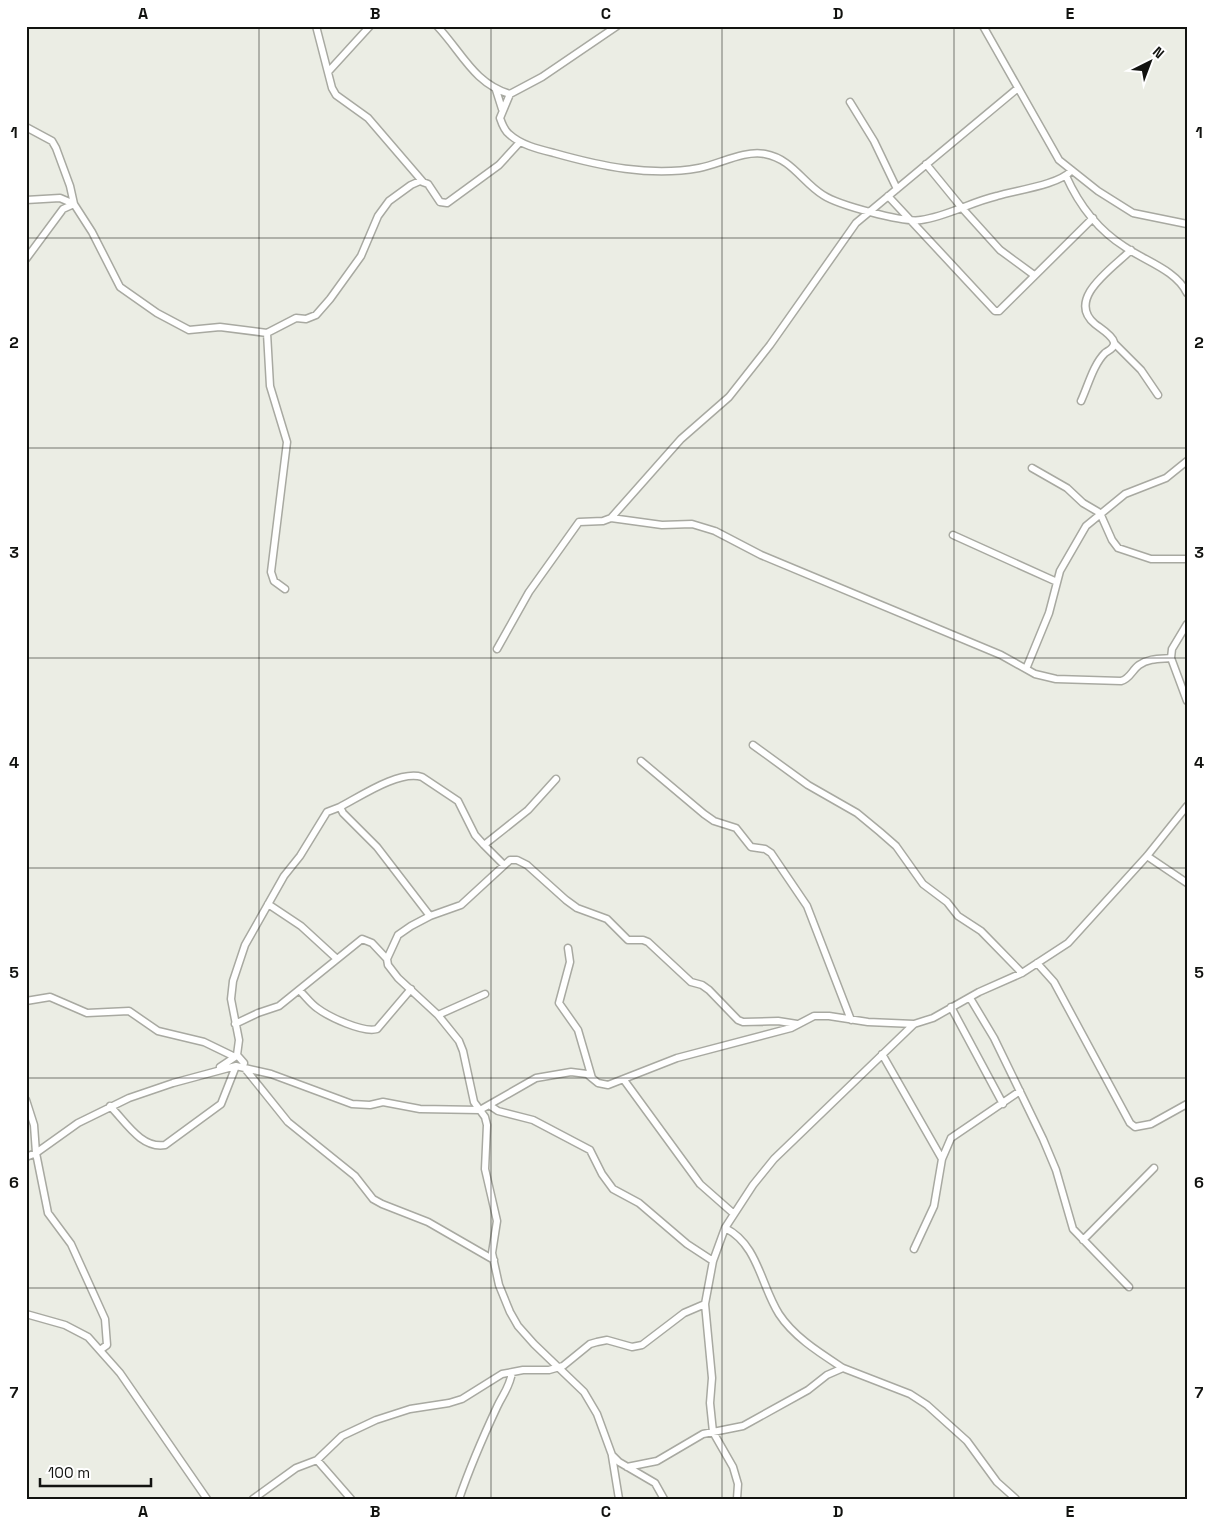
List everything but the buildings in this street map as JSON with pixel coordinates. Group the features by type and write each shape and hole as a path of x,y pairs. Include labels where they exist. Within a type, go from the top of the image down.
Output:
{"street":[{"path":"316,26 332,88 336,95 368,118 423,182 428,184 440,202 447,203 498,165 520,142"},
{"path":"328,72 370,26"},
{"path":"437,26 452,42 470,68 496,90 510,94"},
{"path":"617,26 542,77 510,94 502,109 500,118 503,127 520,142 592,164 645,170 699,168 751,154 764,154 780,158 801,174 823,195 846,206 868,212 920,220 962,208 983,199 1066,176 1071,171"},
{"path":"983,26 1059,160 1115,204 1133,213 1187,224"},
{"path":"497,649 529,592 578,522 604,521 611,518 681,439 729,397 818,279 845,236 868,212 1018,88"},
{"path":"496,90 502,109"},
{"path":"850,102 874,141 897,188"},
{"path":"26,127 52,141 70,186 74,204 92,232 120,287 157,313 189,330 220,327 266,333 296,318 316,315 361,256 378,216 389,201 411,185 423,182"},
{"path":"926,164 1000,250 1034,275"},
{"path":"1066,176 1074,193 1100,226 1131,250 1174,276 1186,288"},
{"path":"888,196 995,312 1093,218"},
{"path":"26,200 60,198 74,204"},
{"path":"26,259 39,244 63,209 74,204"},
{"path":"1131,250 1090,290 1084,301 1084,311 1088,318 1112,338 1114,343 1141,370 1158,395"},
{"path":"266,333 270,386 288,442 271,572 274,581 285,589"},
{"path":"1081,401 1099,360 1113,347 1114,343"},
{"path":"1026,669 1049,613 1060,571 1086,526 1125,494 1166,478 1187,461"},
{"path":"1032,468 1067,488 1083,503 1100,513 1112,540 1118,548 1152,559 1187,559"},
{"path":"611,518 662,525 692,524 715,531 761,555 1001,655 1035,674 1056,679 1121,681 1126,680 1138,665 1149,659 1172,658"},
{"path":"953,535 1057,582"},
{"path":"1187,624 1172,649 1172,658 1187,701"},
{"path":"753,745 808,785 857,813 880,832 896,846 924,884 947,902 958,916 981,931 1022,973"},
{"path":"641,761 704,814 714,821 736,828 750,848 764,849 777,861 807,906 851,1020"},
{"path":"215,1070 236,1056 239,1040 231,999 234,981 249,937 284,876 300,856 327,812 403,776 416,775 458,801 475,835 504,865"},
{"path":"484,844 528,810 556,779"},
{"path":"239,1066 271,1074 352,1104 370,1105 382,1102 420,1108 480,1110 536,1078 571,1072 587,1074 602,1084 624,1080 677,1058 770,1035 814,1016 914,1024 933,1018 1022,973 1068,942 1147,856 1187,806"},
{"path":"340,807 343,813 377,846 430,916"},
{"path":"1147,856 1187,883"},
{"path":"619,1499 612,1455 590,1401 577,1383 558,1367 518,1326 500,1285 492,1253 497,1214 485,1169 488,1125 486,1117 474,1102 459,1041 438,1015 398,978 388,965 387,959 398,935 430,916 461,905 510,860 517,860 527,865 577,908 607,919 628,940 648,942 691,982 709,990 738,1020 743,1022 778,1021 797,1024"},
{"path":"268,904 301,926 337,959"},
{"path":"235,1024 279,1006 300,991 362,939 372,944 387,959"},
{"path":"568,948 570,962 559,1002 578,1030 592,1078"},
{"path":"1036,963 1054,982 1130,1123 1140,1127 1151,1124 1187,1104"},
{"path":"300,991 317,1008 349,1024 370,1031 377,1029 411,990"},
{"path":"438,1015 485,994"},
{"path":"26,1001 50,997 87,1013 129,1011 158,1031 204,1042 236,1056 244,1063 239,1066 215,1070 110,1106 68,1129 36,1153 26,1157"},
{"path":"970,998 994,1038 1056,1170 1073,1229 1129,1287"},
{"path":"951,1008 1003,1104"},
{"path":"737,1499 738,1484 733,1467 713,1432 710,1403 712,1378 705,1304 713,1261 725,1228 774,1158 914,1024"},
{"path":"882,1054 942,1159"},
{"path":"110,1106 132,1131 148,1143 165,1145 221,1104 239,1066"},
{"path":"239,1066 288,1122 355,1176 373,1199 428,1222 494,1260"},
{"path":"624,1080 700,1184 734,1214"},
{"path":"914,1249 934,1206 942,1159 952,1138 1020,1091"},
{"path":"26,1100 34,1125 36,1153 48,1213 71,1244 105,1319 108,1340 107,1345 100,1350"},
{"path":"489,1105 498,1110 533,1120 590,1150 602,1174 613,1189 640,1203 688,1244 713,1261"},
{"path":"1083,1240 1154,1168"},
{"path":"725,1228 740,1238 761,1270 771,1299 790,1326 822,1355 843,1368 910,1394 927,1405 967,1441 997,1482 1016,1499"},
{"path":"253,1499 296,1468 317,1460 342,1436 376,1420 410,1408 449,1403 462,1399 492,1379 512,1372 543,1371 558,1367 574,1358 590,1344 597,1342 607,1340 632,1347 642,1345 684,1313 705,1304"},
{"path":"26,1314 70,1327 88,1337 120,1373 207,1499"},
{"path":"627,1467 657,1461 685,1444 713,1432 732,1430 744,1426 808,1390 827,1375 843,1368"},
{"path":"460,1499 478,1447 501,1399 508,1389 512,1372"},
{"path":"612,1455 627,1467 655,1483 664,1499"},
{"path":"317,1460 351,1499"}]}
